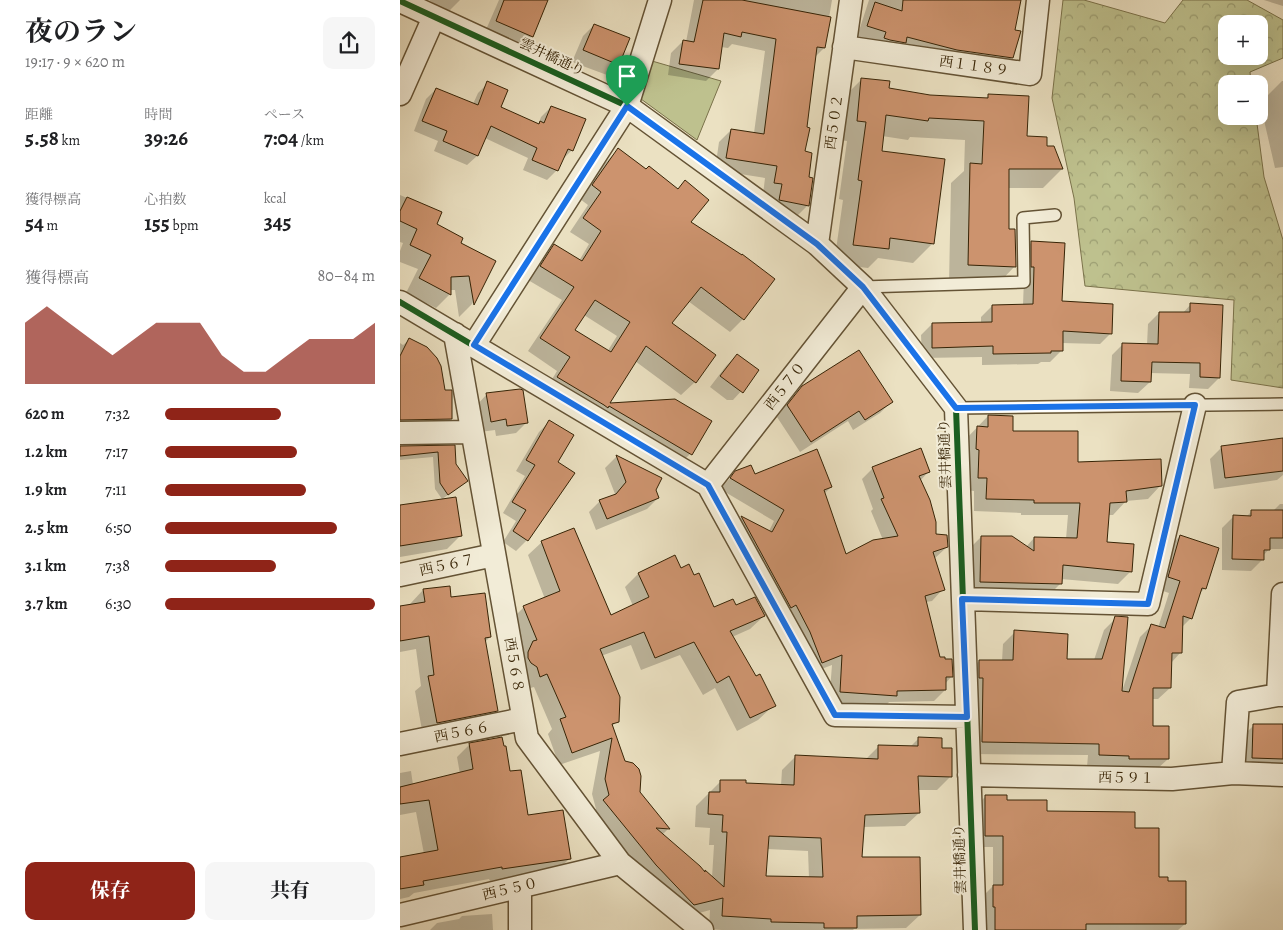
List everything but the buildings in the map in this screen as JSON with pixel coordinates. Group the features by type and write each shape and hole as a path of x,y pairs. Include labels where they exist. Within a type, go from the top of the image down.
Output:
{"street":[{"path":"464,339 627,106 660,0"},
{"name":"西５０２","path":"817,244 851,0"},
{"name":"西１１８９","path":"844,47 1030,74 1038,0"},
{"name":"雲井橋通り","path":"400,1 627,106 817,244 863,287 956,408 975,930"},
{"path":"400,94 434,16"},
{"name":"西５７０","path":"708,485 863,287"},
{"path":"400,302 708,485 835,715 967,717"},
{"name":"西５６８","path":"464,339 472,432 527,738 620,863 702,930"},
{"path":"962,599 1148,604 1195,405"},
{"path":"400,433 472,432"},
{"name":"西５６７","path":"400,575 494,556"},
{"path":"1233,773 1238,702 1280,695 1283,594"},
{"name":"西５６６","path":"400,744 523,719"},
{"name":"西５９１","path":"969,775 1172,779 1233,773 1283,775"},
{"name":"西５５０","path":"400,915 620,863"},
{"path":"520,887 520,930"}],"lane":[{"path":"863,287 1024,282 1022,218 1055,215"},
{"path":"956,408 1283,404"}],"green space":[{"path":"1063,0 1084,0 1165,23 1183,0 1247,0 1283,20 1283,58 1268,64 1268,15 1218,15 1218,65 1266,65 1250,72 1250,75 1218,75 1218,125 1257,125 1264,177 1283,240 1283,388 1231,380 1234,300 1085,286 1074,198 1052,98"},
{"path":"652,61 721,81 697,140 641,99"}],"cycle path":[{"path":"400,1 627,106 817,244 863,287 956,408 975,930"},
{"path":"400,302 708,485 835,715 967,717"}],"route":[{"path":"627,106 817,244 863,287 956,408 1195,405 1148,604 962,599 967,717 835,715 708,485 474,345 627,106"}]}
